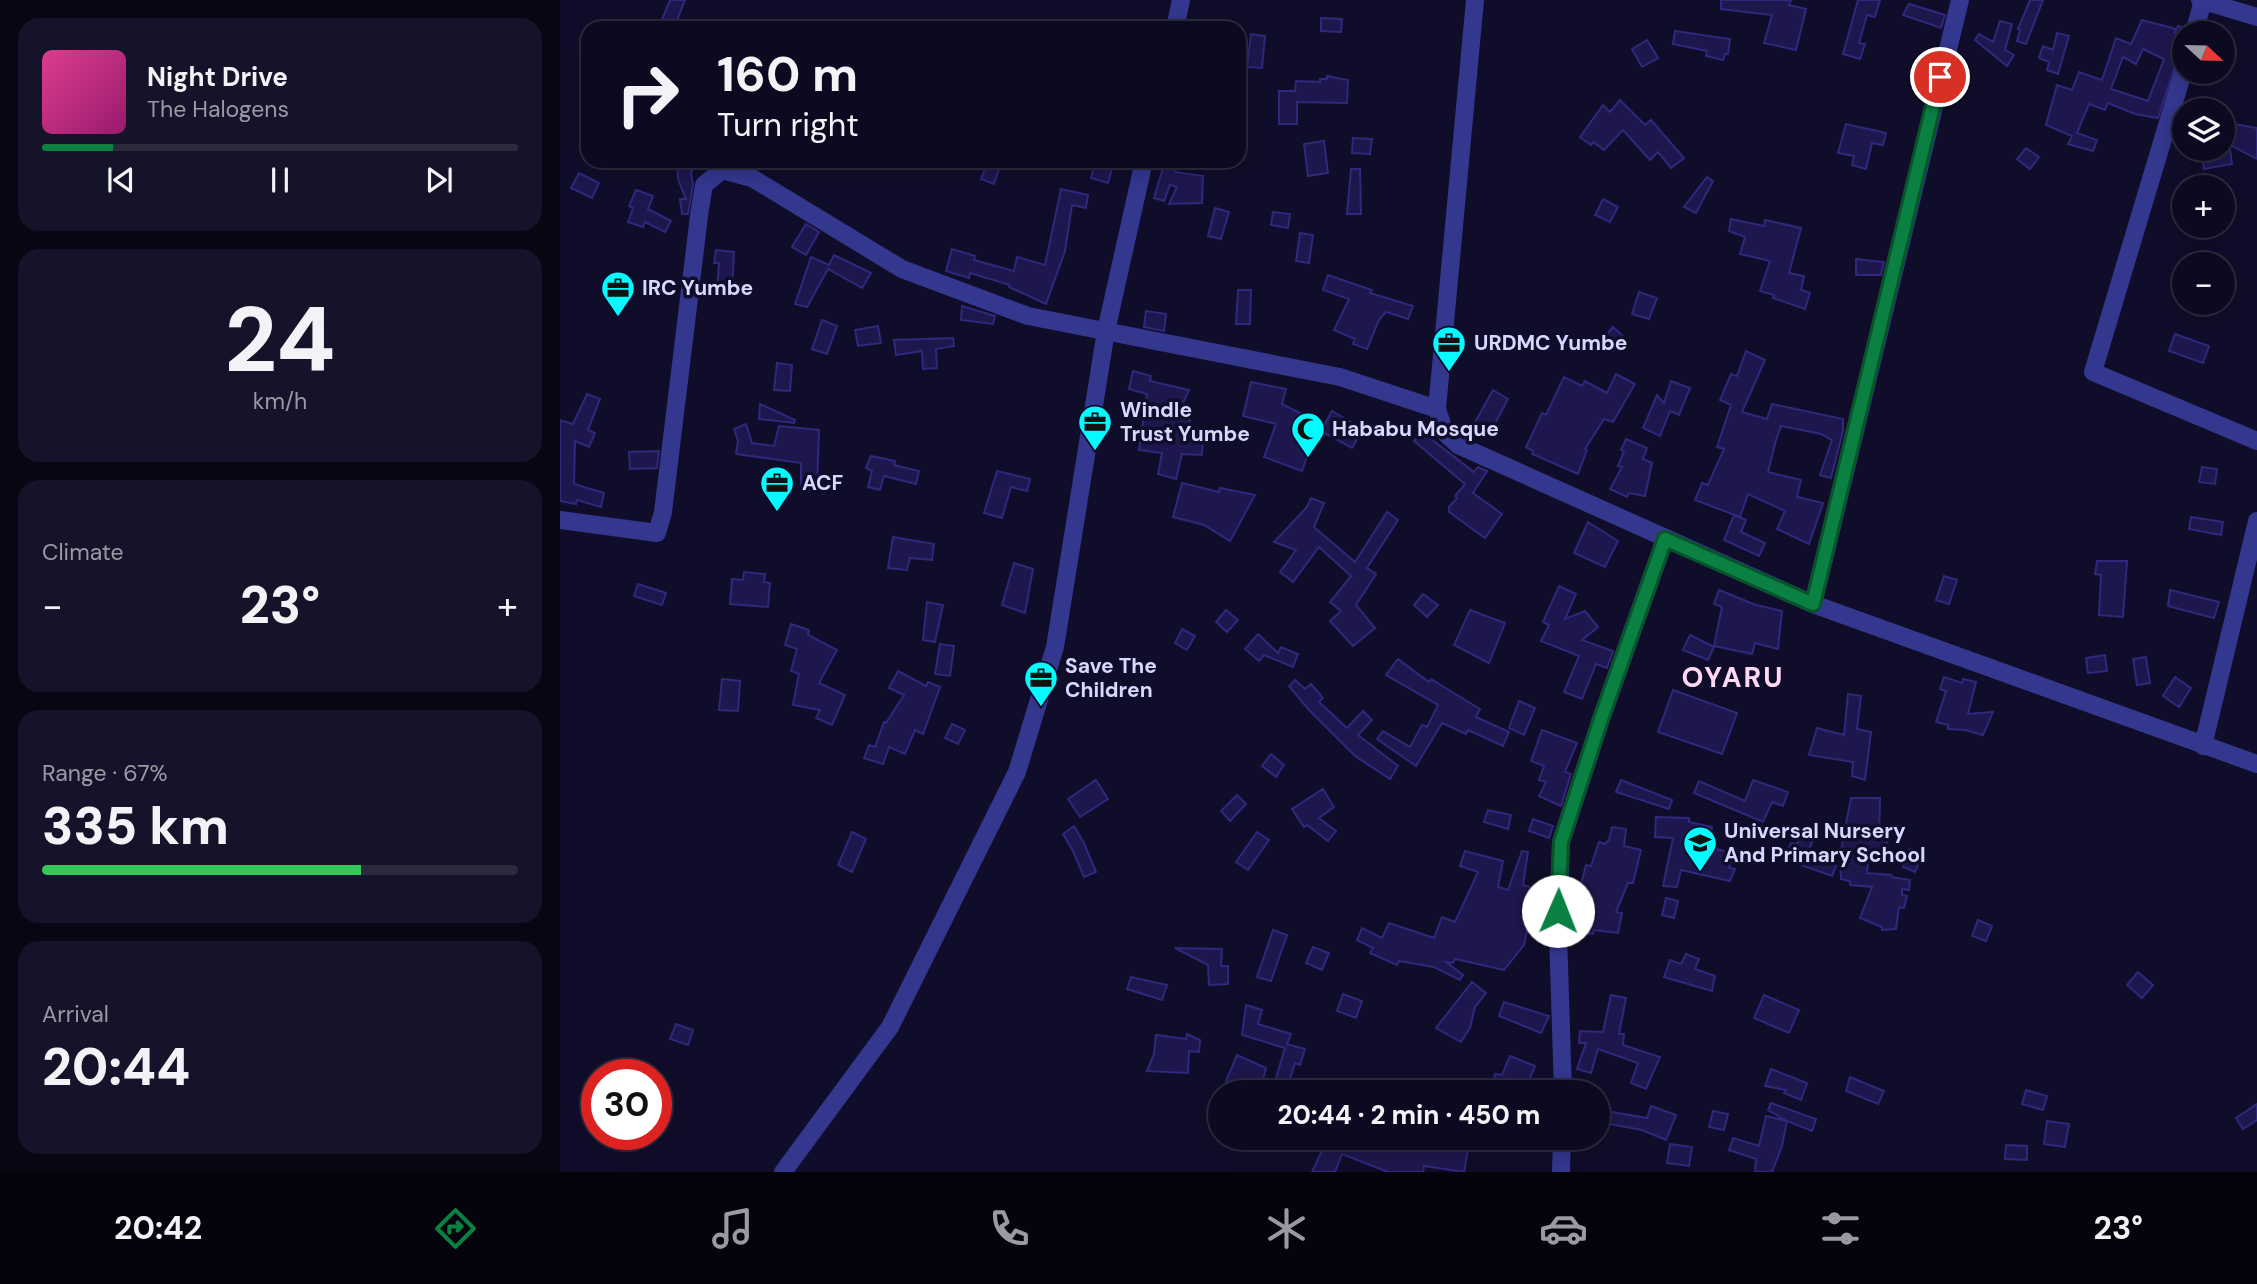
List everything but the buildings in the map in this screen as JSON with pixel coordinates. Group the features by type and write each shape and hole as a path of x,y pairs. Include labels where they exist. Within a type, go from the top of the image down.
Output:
{"street":[{"path":"1176,21 1181,0"},
{"path":"1475,0 1437,409 1445,433 1458,445 1813,604 2257,764"},
{"path":"1813,604 1960,0"},
{"path":"2197,21 2201,0 2257,17"},
{"path":"2179,84 2093,372 2257,441"},
{"path":"783,1172 890,1027 1017,772 1055,647 1106,331 1142,168"},
{"path":"560,520 657,533 663,512 699,208 704,185 722,170 752,178 902,269 1028,316 1340,377 1437,409"},
{"path":"2203,746 2257,521"},
{"path":"1563,1080 1558,933 1561,842 1665,539"},
{"path":"1561,1172 1562,1150"}],"place":[{"name":"IRC Yumbe","path":"618,318"},
{"name":"URDMC Yumbe","path":"1449,373"},
{"name":"Windle Trust Yumbe","path":"1095,452"},
{"name":"Hababu Mosque","path":"1308,459"},
{"name":"ACF","path":"777,513"},
{"name":"Save The Children","path":"1041,708"},
{"name":"Universal Nursery And Primary School","path":"1700,873"}],"district":[{"name":"OYARU","path":"1733,677"}],"route":[{"path":"1558,911 1561,842 1665,539 1813,604 1940,77"}]}
